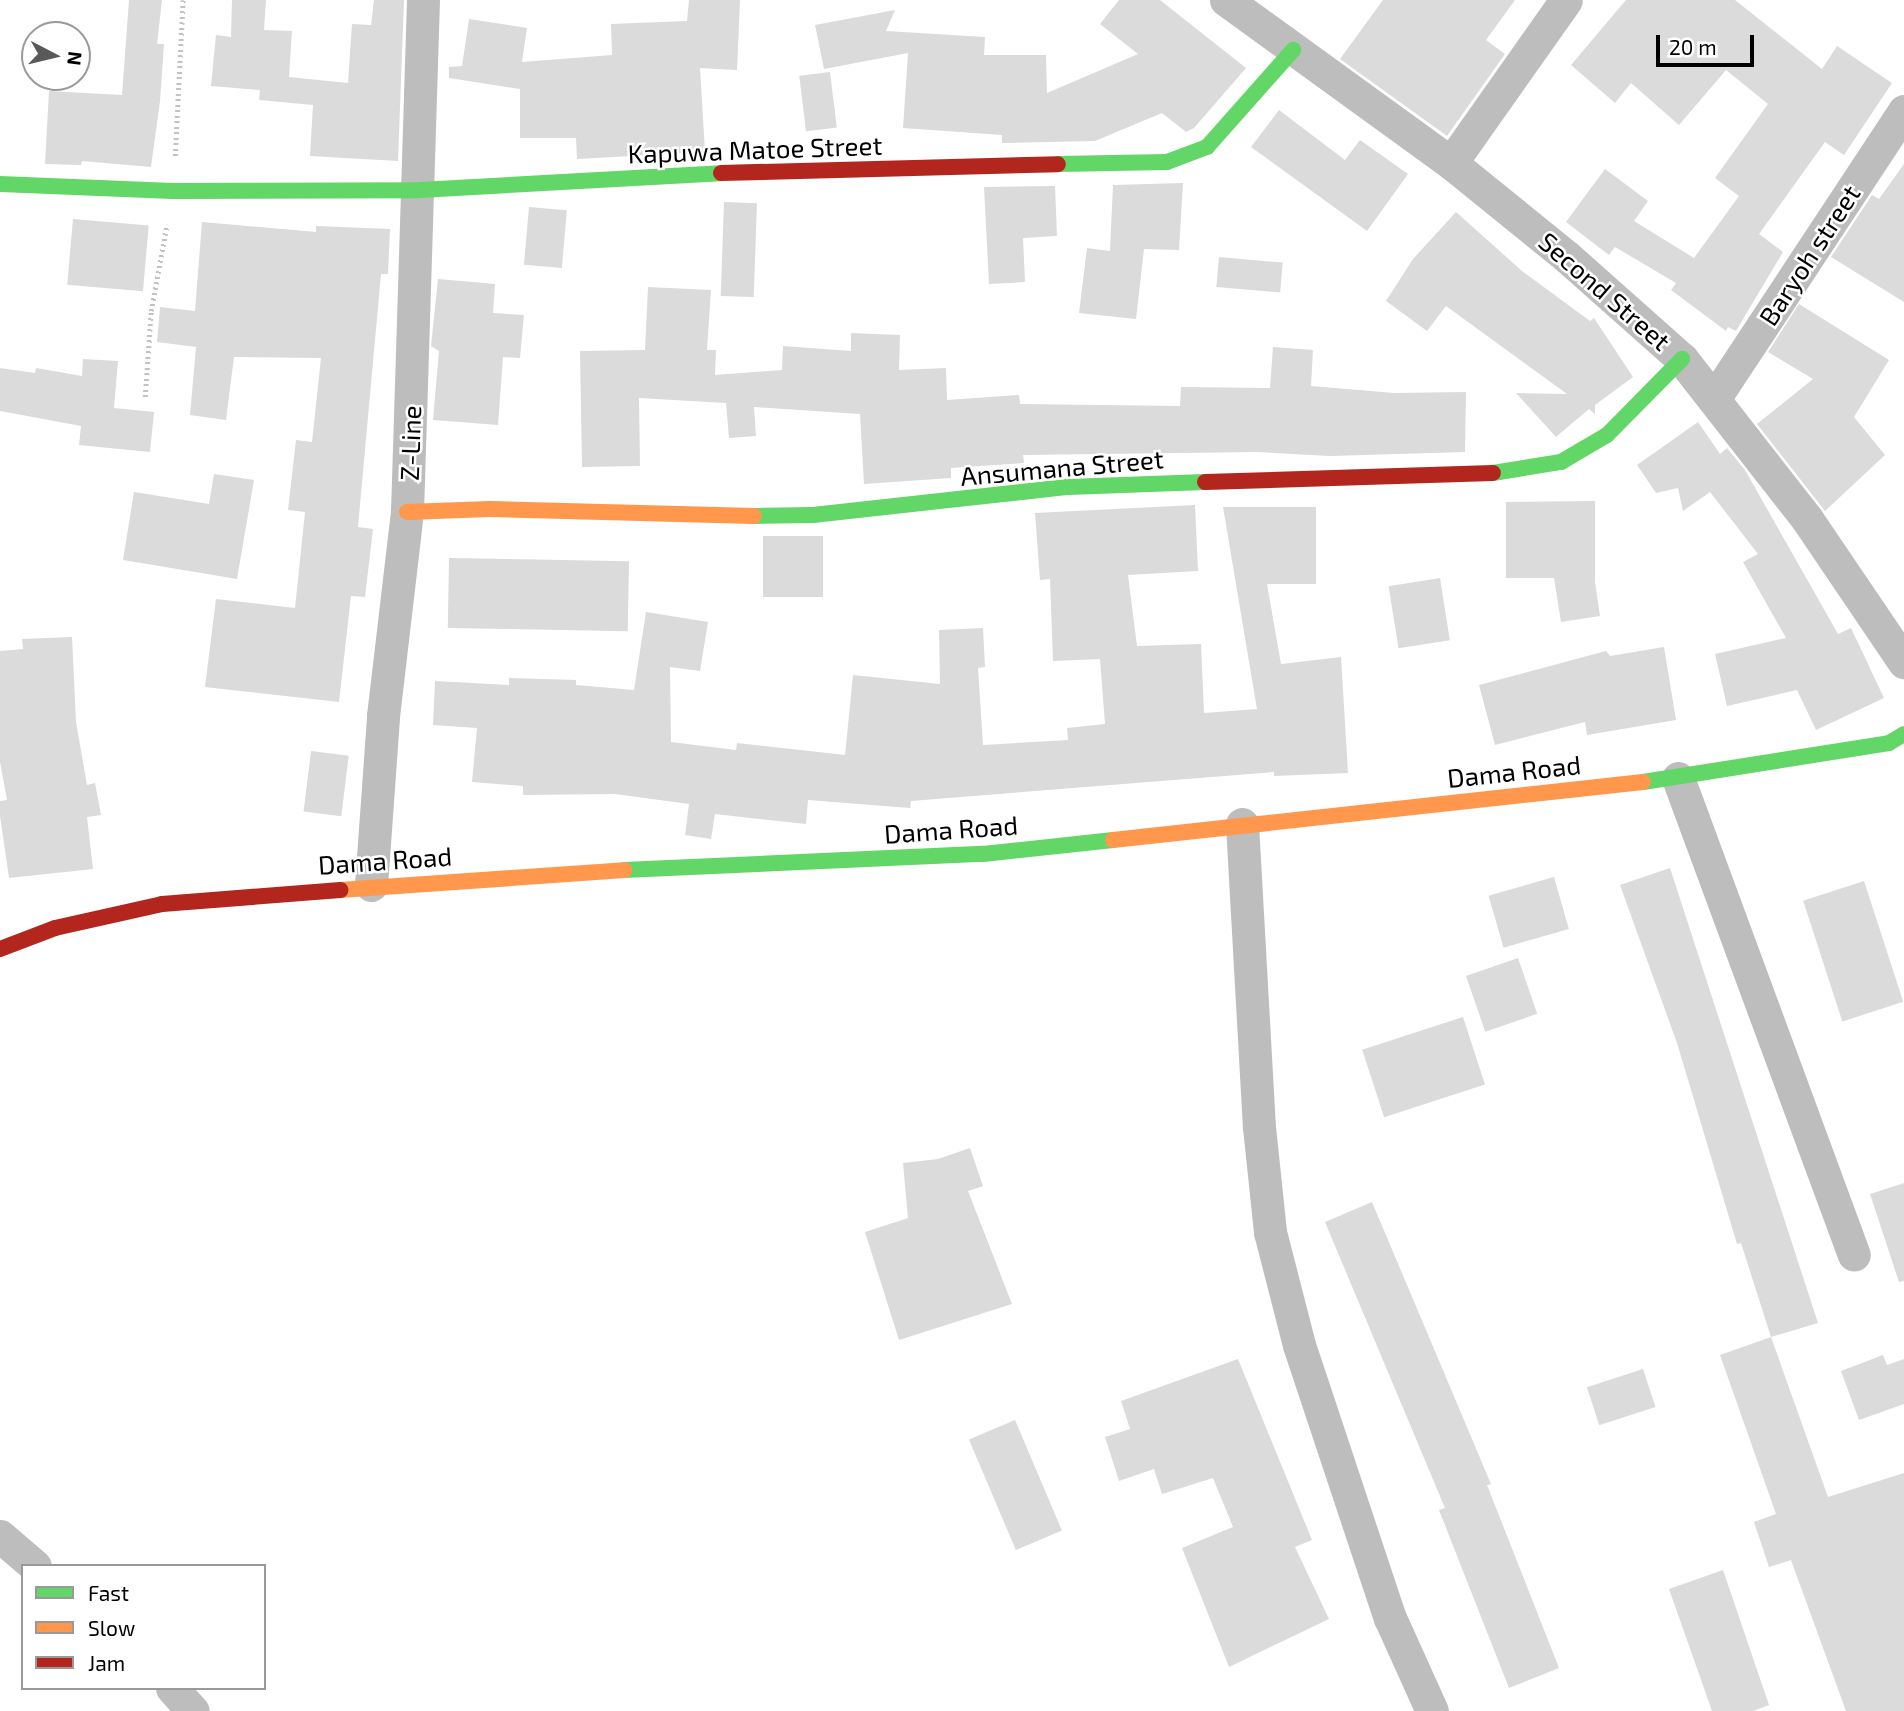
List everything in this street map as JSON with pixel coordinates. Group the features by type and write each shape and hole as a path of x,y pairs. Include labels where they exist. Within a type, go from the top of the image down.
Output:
{"main road":[{"name":"Kapuwa Matoe Street","path":"0,184 173,191 420,191 806,169 1167,162 1207,147 1293,50"},
{"name":"Ansumana Street","path":"407,512 489,509 682,517 813,515 1068,487 1515,472 1561,462 1608,435 1682,359"},
{"name":"Dama Road","path":"0,949 55,928 162,904 371,885 983,854 1678,778 1889,743 1904,734"}],"street":[{"name":"Z-Line","path":"371,885 383,716 407,512 420,191 424,0"},
{"name":"Second Street","path":"1226,0 1451,163 1578,266 1682,359 1807,519 1904,662"},
{"path":"1451,163 1566,0"},
{"name":"Baryoh street","path":"1714,399 1904,111"},
{"path":"1678,778 1854,1255"},
{"path":"1242,824 1259,1127 1270,1232 1299,1345 1386,1605 1432,1711"},
{"path":"0,1536 33,1564"},
{"path":"174,1690 193,1711"}],"building":[{"path":"129,0 162,0 157,44 164,44 151,167 82,161 81,165 45,164 49,91 122,95"},
{"path":"232,0 266,0 264,30 292,31 289,77 348,83 352,24 371,25 374,0 404,0 398,161 310,156 313,105 259,100 260,90 211,86 216,35 231,37"},
{"path":"689,0 740,0 737,70 700,68 705,152 577,159 576,138 520,138 520,89 449,78 449,67 462,66 469,19 527,28 522,62 612,55 611,24 687,21"},
{"path":"1119,0 1160,0 1246,68 1194,128 1186,132 1162,113 1095,141 1002,143 1002,135 903,128 908,53 824,69 815,25 895,10 886,31 985,37 984,55 1046,55 1047,93 1138,54 1100,24"},
{"path":"1383,0 1515,0 1486,40 1505,54 1447,136 1340,59"},
{"path":"1626,0 1735,0 1822,69 1837,46 1892,83 1844,155 1825,142 1759,234 1783,252 1736,331 1728,327 1726,331 1671,290 1676,283 1615,247 1609,255 1566,222 1605,169 1648,201 1634,221 1694,258 1739,196 1715,178 1768,104 1726,70 1679,125 1631,83 1615,103 1571,65"},
{"path":"830,72 837,128 806,131 799,76"},
{"path":"1279,110 1345,160 1360,140 1408,174 1367,231 1251,147"},
{"path":"1904,164 1904,302 1831,257 1872,195 1879,199"},
{"path":"1183,183 1179,250 1144,249 1136,319 1079,313 1087,248 1110,251 1113,185"},
{"path":"1055,186 1057,236 1023,238 1025,282 989,284 984,187"},
{"path":"724,202 757,203 754,297 721,296"},
{"path":"529,207 567,210 562,268 524,265"},
{"path":"1456,212 1522,271 1590,321 1594,318 1633,377 1595,405 1595,414 1589,409 1556,437 1516,393 1567,394 1446,306 1427,331 1386,301 1413,259"},
{"path":"73,219 149,226 143,291 67,285"},
{"path":"202,222 316,232 316,226 390,229 388,274 381,274 358,527 373,529 365,597 351,596 339,702 205,687 216,599 295,608 305,512 288,510 296,440 312,442 321,358 234,357 226,420 190,415 196,347 157,342 160,307 195,311"},
{"path":"1219,257 1283,263 1280,292 1216,287"},
{"path":"438,279 495,284 493,313 524,315 520,358 503,357 498,425 433,420 439,351 431,346"},
{"path":"648,287 711,290 707,350 716,350 715,375 782,370 783,346 851,351 851,333 900,335 899,370 946,368 947,400 1019,395 1020,404 1180,406 1181,387 1270,388 1273,347 1313,350 1311,386 1394,393 1466,392 1465,452 1330,456 1257,452 1023,455 1024,463 951,468 951,478 864,484 860,414 754,407 756,436 729,438 726,403 639,398 640,466 582,467 580,351 645,350"},
{"path":"1799,304 1889,360 1854,417 1885,455 1825,511 1757,424 1813,379 1768,352"},
{"path":"83,359 118,361 114,408 154,412 150,452 79,445 81,426 0,411 0,368 35,373 36,368 82,376"},
{"path":"1698,422 1720,454 1727,448 1745,470 1838,634 1851,628 1884,698 1816,730 1797,690 1727,706 1715,654 1786,638 1743,562 1758,554 1710,492 1683,511 1678,488 1656,493 1637,465"},
{"path":"214,474 254,480 237,579 123,560 134,492 209,504"},
{"path":"1595,501 1595,582 1600,616 1561,622 1554,578 1506,578 1506,502"},
{"path":"1195,505 1198,571 1128,575 1137,646 1201,644 1204,713 1257,709 1223,507 1316,507 1316,584 1267,584 1281,664 1341,657 1348,773 1274,776 1274,772 911,801 910,808 808,800 806,824 715,814 711,839 685,835 689,804 615,794 523,795 523,786 472,782 477,728 433,725 435,681 509,685 509,678 576,680 576,685 634,690 646,612 708,622 700,671 670,667 671,742 736,750 737,743 845,755 853,675 940,684 939,630 983,628 985,667 978,668 983,745 1068,740 1067,728 1105,724 1100,659 1053,661 1050,579 1040,580 1035,513"},
{"path":"763,536 823,536 823,597 763,597"},
{"path":"449,558 629,561 628,631 448,628"},
{"path":"1440,578 1450,640 1398,648 1389,586"},
{"path":"72,637 76,722 87,785 95,783 101,815 87,817 93,869 9,878 0,816 0,801 7,800 0,762 0,651 23,649 22,639"},
{"path":"1664,647 1676,720 1587,735 1585,722 1495,745 1479,685 1606,651 1610,656"},
{"path":"311,751 349,756 341,816 304,812"},
{"path":"1670,868 1818,1323 1771,1337 1741,1243 1737,1244 1677,1043 1620,885"},
{"path":"1554,877 1569,929 1504,948 1489,896"},
{"path":"1864,881 1903,1002 1842,1022 1803,901"},
{"path":"1518,958 1537,1014 1485,1032 1466,976"},
{"path":"1463,1017 1485,1085 1384,1117 1362,1050"},
{"path":"970,1148 983,1186 968,1191 1012,1304 899,1340 865,1232 908,1218 903,1163 938,1159"},
{"path":"1904,1183 1904,1281 1899,1282 1870,1194"},
{"path":"1372,1202 1491,1484 1487,1485 1559,1668 1509,1688 1439,1510 1445,1508 1325,1222"},
{"path":"1771,1337 1828,1497 1904,1473 1904,1711 1846,1711 1791,1560 1769,1567 1754,1522 1776,1514 1720,1355"},
{"path":"1883,1355 1887,1365 1904,1359 1904,1404 1859,1420 1841,1371"},
{"path":"1238,1359 1312,1540 1295,1547 1329,1619 1229,1667 1182,1548 1233,1527 1213,1478 1162,1494 1154,1469 1119,1481 1105,1437 1130,1429 1121,1401"},
{"path":"1643,1369 1655,1407 1599,1425 1587,1387"},
{"path":"1015,1420 1062,1530 1016,1550 969,1440"},
{"path":"1723,1570 1769,1705 1753,1711 1712,1711 1669,1589"}],"traffic: fast":[{"path":"1058,164 1167,162 1207,147 1293,50"},
{"path":"0,184 173,191 420,190 721,173"},
{"path":"1493,473 1561,462 1607,435 1682,359"},
{"path":"754,516 813,515 1068,487 1205,482"},
{"path":"1643,782 1889,743 1904,734"},
{"path":"624,870 983,854 1113,840"}],"traffic: slow":[{"path":"407,512 490,509 754,516"},
{"path":"1113,840 1643,782"},
{"path":"340,890 624,870"}],"traffic: jam":[{"path":"721,173 1058,164"},
{"path":"1205,482 1493,473"},
{"path":"0,949 55,928 162,904 340,890"}]}
